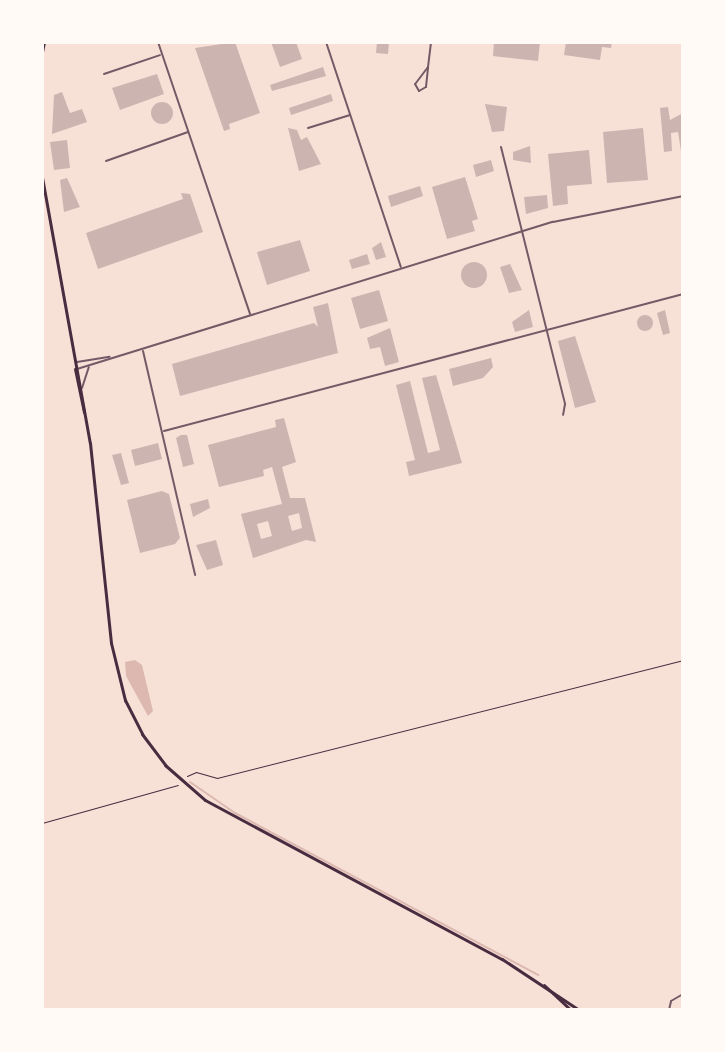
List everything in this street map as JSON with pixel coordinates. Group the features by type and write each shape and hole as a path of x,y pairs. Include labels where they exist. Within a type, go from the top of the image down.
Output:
{"main road":[{"path":"42,52 44,43"},
{"path":"42,177 84,414"},
{"path":"75,369 82,388 120,685 142,734 181,781 237,819 538,980 579,1010"},
{"path":"538,980 571,1010"}],"street":[{"path":"158,42 250,315"},
{"path":"326,42 402,268"},
{"path":"428,67 415,84 419,91 425,90 428,67 431,42"},
{"path":"104,74 162,54"},
{"path":"308,128 351,115"},
{"path":"106,161 189,132"},
{"path":"501,147 547,333 563,415"},
{"path":"75,369 523,231 620,205 683,196"},
{"path":"164,431 547,333 683,294"},
{"path":"143,348 195,575"},
{"path":"74,362 111,357"},
{"path":"82,388 90,366"},
{"path":"669,1010 671,1001 683,994"}],"path":[{"path":"42,823 166,792 191,773 217,778 683,660"}],"shaded area":[{"path":"135,660 142,665 153,711 148,716 126,676 125,662"}],"building":[{"path":"235,42 260,113 229,124 230,129 224,131 195,48"},
{"path":"271,42 296,42 302,59 280,67"},
{"path":"377,42 389,42 388,54 376,53"},
{"path":"494,42 540,42 538,61 493,56"},
{"path":"566,42 612,42 611,48 602,47 600,60 564,55"},
{"path":"323,67 326,76 272,91 270,85"},
{"path":"157,74 164,94 120,110 112,88"},
{"path":"62,92 70,113 82,109 87,122 52,134 54,95"},
{"path":"331,94 333,101 291,115 289,108"},
{"path":"162,102 170,105 173,113 170,121 162,124 154,121 151,113 154,105"},
{"path":"485,104 507,107 504,131 492,132"},
{"path":"668,107 670,120 683,113 683,164 678,132 671,133 672,151 664,152 660,108"},
{"path":"288,128 297,130 301,140 307,137 321,164 299,171"},
{"path":"643,128 648,180 607,183 603,132"},
{"path":"67,140 70,168 54,170 50,142"},
{"path":"530,146 531,163 513,160 513,152"},
{"path":"589,150 592,184 567,186 568,204 553,206 548,154"},
{"path":"491,160 494,171 476,177 473,165"},
{"path":"465,177 478,219 472,221 475,231 447,239 432,187"},
{"path":"67,178 80,207 64,212 60,180"},
{"path":"420,186 423,196 391,207 388,196"},
{"path":"181,193 190,194 203,232 98,269 86,233 183,199"},
{"path":"547,195 548,208 526,214 524,197"},
{"path":"300,240 310,271 267,285 257,252"},
{"path":"381,242 386,257 376,260 372,248"},
{"path":"367,254 370,264 352,269 349,260"},
{"path":"474,262 483,266 487,275 483,284 474,288 465,284 461,275 465,266"},
{"path":"510,264 522,290 509,293 500,267"},
{"path":"379,290 388,321 360,329 351,298"},
{"path":"328,303 338,353 180,396 172,364 314,323 318,327 313,307"},
{"path":"529,310 533,327 515,332 512,322"},
{"path":"665,310 670,333 663,335 657,313"},
{"path":"645,315 651,317 651,329 645,331 639,329 637,323 639,317"},
{"path":"390,328 399,362 385,366 380,347 370,349 367,338"},
{"path":"575,336 596,402 575,408 558,341"},
{"path":"491,358 493,367 483,378 453,386 449,369"},
{"path":"436,375 462,463 409,476 406,462 415,460 396,385 410,381 428,453 440,450 422,378"},
{"path":"284,418 296,462 282,467 290,498 305,498 316,542 306,540 253,558 241,514 282,504 272,467 263,470 264,476 219,487 208,445 276,427 275,420","holes":["299,513 302,528 292,531 288,516","268,521 272,536 261,539 257,524"]},
{"path":"187,435 194,464 183,467 176,438"},
{"path":"158,443 162,459 135,466 131,450"},
{"path":"121,453 129,483 121,485 112,455"},
{"path":"162,491 169,494 180,538 175,544 140,553 127,500"},
{"path":"208,499 210,508 193,517 190,504"},
{"path":"216,540 223,565 207,570 196,545"}],"waterway":[{"path":"190,782 235,813 539,975"}]}
